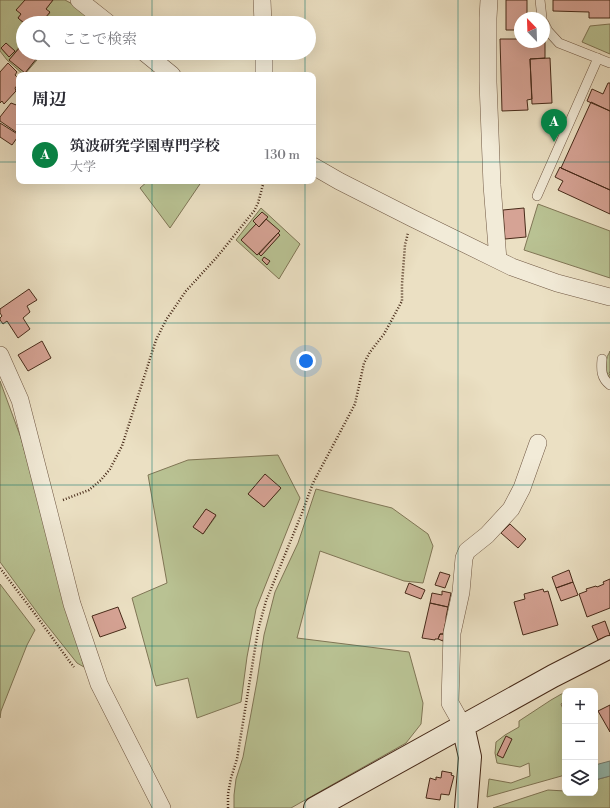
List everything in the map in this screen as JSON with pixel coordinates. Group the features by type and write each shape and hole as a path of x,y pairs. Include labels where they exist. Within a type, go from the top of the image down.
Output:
{"street":[{"path":"79,0 99,16"},
{"path":"262,0 263,16"},
{"path":"488,0 488,82 492,185 498,260"},
{"path":"153,60 168,72"},
{"path":"264,60 264,72"},
{"path":"316,168 412,218 512,267 557,283 610,297"},
{"path":"0,355 20,400 72,604 99,684 162,808"},
{"path":"466,808 470,757 463,726 450,703 452,633 461,592 464,558 467,551 487,535 511,509 522,488 538,443"},
{"path":"315,808 554,676 610,647"}],"lane":[{"path":"540,0 541,12"},
{"path":"550,33 559,43 610,63"},
{"path":"537,196 598,58"},
{"path":"602,359 601,369 603,378 610,386"}],"path":[{"path":"47,505 88,490 101,480 110,469 122,446 156,340 166,320 186,291 217,257 254,210 258,203 263,184"},
{"path":"228,808 228,794 237,759 258,630 266,601 313,483 355,404 364,363 370,352 384,334 402,301 404,245 412,218"},
{"path":"0,568 75,667"}],"green space":[{"path":"0,0 25,0 17,10 21,14 20,16 16,16 16,51 9,60 16,58 16,60 37,60 27,72 21,72 7,60 0,51","holes":["6,43 14,51 9,57 1,48"]},
{"path":"53,0 65,0 76,6 88,16 47,16 50,13 46,9"},
{"path":"610,24 610,54 582,42 590,26"},
{"path":"145,184 200,184 170,228 140,188"},
{"path":"538,204 610,231 610,278 524,250"},
{"path":"261,208 300,244 279,279 236,240","holes":["262,212 267,217 266,219 279,231 278,233 280,235 261,256 259,254 257,255 242,240 256,224 253,221"]},
{"path":"610,351 610,379 606,366 606,360"},
{"path":"0,381 21,438 84,667 77,663 0,562"},
{"path":"278,455 300,498 256,609 247,657 241,702 197,718 188,678 156,686 132,598 167,583 148,475 188,460","holes":["265,475 281,488 264,507 248,494","206,509 216,516 203,534 193,527"]},
{"path":"316,489 392,508 428,534 433,546 423,583 404,581 320,551 297,638 409,652 423,703 421,724 406,743 291,808 234,808 236,779 243,757 264,635 275,592 298,543"},
{"path":"0,584 35,630 27,645 1,711 0,718"},
{"path":"562,694 562,776 487,797 489,779 511,783 530,776 529,763 520,767 497,763 495,753 496,742 519,727 519,721"},
{"path":"610,776 610,808 493,808 548,790 562,791 562,796 598,796 598,779"}],"water":[{"path":"610,761 610,776 598,779 598,764"}],"building":[{"path":"25,0 53,0 46,9 50,12 47,16 20,16 21,14 16,10"},
{"path":"506,0 527,0 527,12 514,12 514,30 506,30"},
{"path":"553,0 610,0 610,18 589,18 589,12 553,11"},
{"path":"500,39 514,39 514,48 545,48 545,58 530,59 532,99 527,100 528,110 502,111"},
{"path":"6,43 15,51 9,57 1,48"},
{"path":"16,52 16,60 35,60 26,72 24,72 9,60"},
{"path":"550,58 552,103 532,104 530,59"},
{"path":"8,63 17,72 15,75 16,91 4,104 2,101 0,103 0,72"},
{"path":"608,83 610,83 610,111 587,101 592,89 603,94"},
{"path":"591,102 610,111 610,190 561,168"},
{"path":"11,103 16,105 16,132 0,121 0,117"},
{"path":"0,123 16,133 16,139 12,145 0,137"},
{"path":"560,167 610,190 610,214 558,190 563,181 555,177"},
{"path":"524,208 526,237 505,239 503,210"},
{"path":"262,212 268,217 259,227 253,221"},
{"path":"266,219 280,231 257,255 241,240 256,224 259,227"},
{"path":"278,233 280,235 261,256 259,254"},
{"path":"264,257 270,261 267,265 262,260"},
{"path":"29,289 37,300 27,306 30,312 23,318 30,329 18,338 7,321 3,324 0,320 2,316 0,309"},
{"path":"42,341 51,358 28,371 18,355"},
{"path":"265,474 281,488 264,507 248,494"},
{"path":"206,509 216,515 203,534 193,527"},
{"path":"510,524 526,539 518,548 501,533"},
{"path":"569,570 573,582 556,588 552,577"},
{"path":"440,572 450,575 445,588 435,585"},
{"path":"610,579 610,608 587,617 579,594 587,591 586,589 604,584 603,582"},
{"path":"573,582 578,595 561,601 556,588"},
{"path":"409,583 425,590 421,599 405,593"},
{"path":"543,589 544,592 548,591 558,625 523,635 514,602 525,599 524,594"},
{"path":"442,591 451,593 448,607 430,603 432,593 442,595"},
{"path":"430,603 448,607 443,634 440,634 438,639 435,640 422,638"},
{"path":"118,607 126,628 100,637 92,616"},
{"path":"605,621 610,635 598,640 592,626"},
{"path":"440,634 443,634 444,636 443,641 438,639"},
{"path":"610,705 610,732 598,711"},
{"path":"506,736 512,739 503,758 497,755"},
{"path":"442,771 452,773 451,775 454,776 449,795 441,794 440,800 426,798 430,778 436,780 436,777 441,778"}],"place":[{"name":"筑波研究学園専門学校","path":"554,142"}]}
